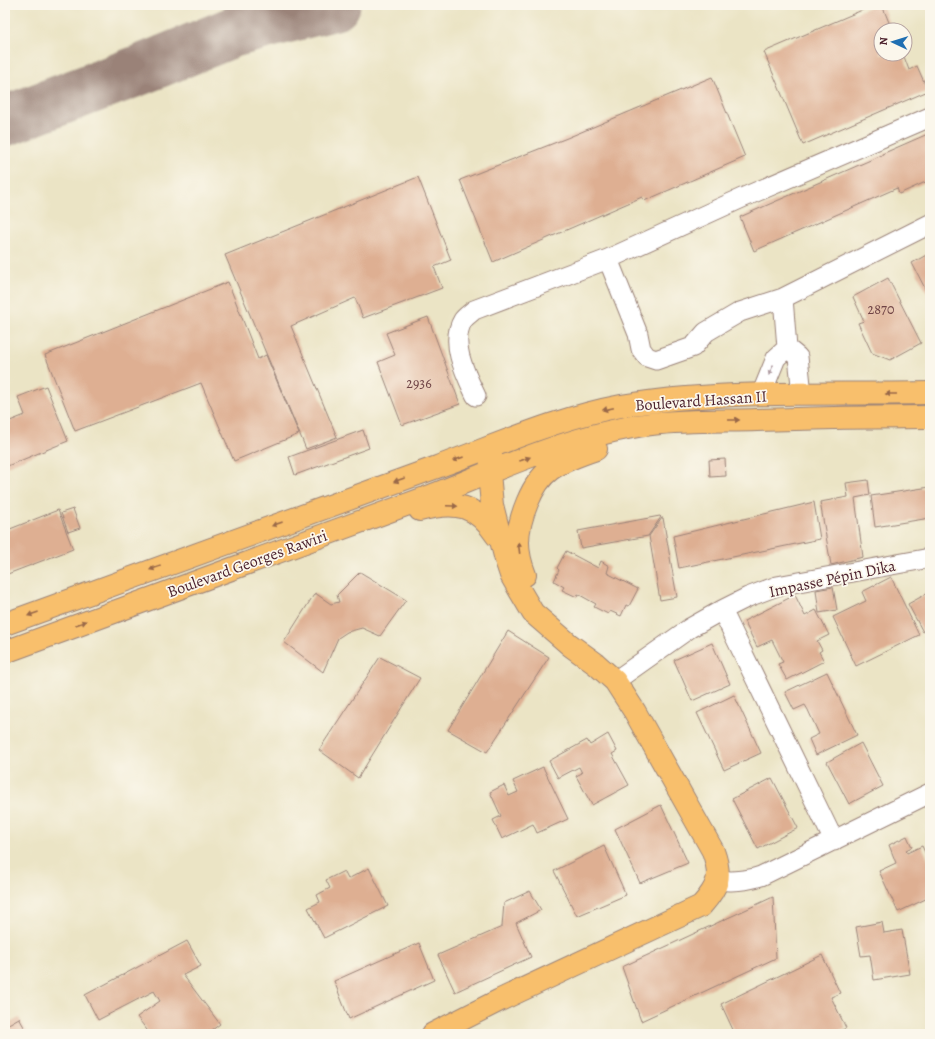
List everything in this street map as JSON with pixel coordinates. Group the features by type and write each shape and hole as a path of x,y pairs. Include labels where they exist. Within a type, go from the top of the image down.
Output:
{"main road":[{"name":"Boulevard Hassan II","path":"480,451 534,430 565,420 620,406 711,396 930,393"},
{"name":"Boulevard Hassan II","path":"489,473 585,438 651,424 702,420 930,417"},
{"path":"432,1034 500,1000 701,906 712,894 718,880 718,865 713,851 635,712 615,681 533,613 511,575 492,505 489,473 494,454 498,450 514,442 560,427 565,420"},
{"path":"547,624 522,568 518,542 522,517 530,496 541,479 550,469 577,456 605,447 682,435 702,420"},
{"name":"Boulevard Georges Rawiri","path":"5,624 480,451"},
{"name":"Boulevard Georges Rawiri","path":"5,652 433,495 489,473"},
{"path":"215,574 238,576 254,574 289,559 430,507 449,505 468,508 479,515 490,526 502,543"}],"street":[{"path":"476,396 465,373 459,353 458,331 464,319 474,310 608,259 742,198 930,117"},
{"path":"608,259 638,334 642,349 647,357 656,360 693,347 706,332 740,312 783,298 930,224"},
{"path":"783,298 787,348 798,357 802,394"},
{"path":"761,395 776,358 787,348"},
{"name":"Impasse Pépin Dika","path":"615,681 690,628 748,597 777,586 930,558"},
{"path":"722,610 834,841"},
{"path":"718,880 731,882 746,881 761,876 930,793"}],"building":[{"path":"874,5 882,5 889,22 873,22 873,62 906,62 909,70 917,66 928,91 803,145 764,52"},
{"path":"712,77 745,157 644,201 642,197 493,262 460,180 567,138"},
{"path":"930,133 930,180 899,194 897,188 754,251 740,217"},
{"path":"418,177 451,260 434,267 442,288 363,318 355,298 291,326 337,437 306,449 225,255"},
{"path":"930,253 930,298 912,263"},
{"path":"888,278 921,343 890,360 872,353 858,323 864,321 853,297"},
{"path":"228,282 258,359 266,355 299,434 234,461 201,383 75,431 45,355"},
{"path":"428,317 460,404 402,425 378,362 395,355 386,333"},
{"path":"46,386 68,441 5,467 5,423 25,415 18,397"},
{"path":"363,430 369,448 295,475 289,457"},
{"path":"725,459 726,476 710,477 709,460"},
{"path":"868,480 870,495 855,498 863,557 831,565 820,502 848,497 846,483"},
{"path":"930,487 930,518 875,527 871,496"},
{"path":"814,502 820,539 679,568 673,536"},
{"path":"73,509 80,528 68,532 61,513"},
{"path":"58,510 73,549 5,575 5,531"},
{"path":"661,517 648,536 581,548 578,531"},
{"path":"662,518 677,597 660,600 649,536"},
{"path":"566,551 598,568 601,561 609,566 607,573 638,589 629,606 626,605 621,616 610,611 608,614 594,607 596,604 578,594 577,597 562,590 564,587 554,581 559,570 557,568"},
{"path":"360,572 406,600 380,636 362,628 347,632 338,638 323,672 284,642 315,593 331,604 339,602 337,595"},
{"path":"891,577 919,635 856,666 833,617 866,601 862,592"},
{"path":"833,587 837,610 819,613 816,590"},
{"path":"930,592 930,628 923,632 908,604"},
{"path":"795,595 805,616 816,610 829,635 817,641 822,650 819,652 824,661 787,680 778,664 783,662 772,640 757,647 744,621"},
{"path":"508,631 549,657 487,752 448,730"},
{"path":"712,643 730,684 692,701 674,660"},
{"path":"380,657 420,678 358,778 319,750"},
{"path":"827,672 857,735 816,755 809,739 819,734 808,710 805,705 794,710 785,692"},
{"path":"734,695 761,753 724,770 697,713"},
{"path":"608,734 617,751 612,754 629,785 592,805 576,776 582,773 579,767 558,778 549,761 587,740 590,745"},
{"path":"861,743 883,786 849,804 827,762"},
{"path":"543,767 568,819 537,833 533,824 502,839 493,820 501,816 490,792 504,785 509,796 518,792 513,781"},
{"path":"772,778 798,828 758,849 732,799"},
{"path":"661,805 688,863 640,883 615,829"},
{"path":"907,836 912,847 906,850 907,853 922,846 930,863 930,897 898,912 879,871 896,863 889,845"},
{"path":"604,846 626,895 577,916 554,871"},
{"path":"369,868 388,906 324,938 308,908 320,902 317,895 330,888 326,880 344,871 348,879"},
{"path":"530,891 541,910 516,923 531,957 455,992 438,955 502,927 504,903"},
{"path":"773,897 776,958 641,1021 622,967"},
{"path":"882,922 884,933 902,930 910,974 874,980 870,955 861,956 856,927"},
{"path":"187,941 201,966 183,975 220,1024 207,1034 150,1034 137,1017 160,1001 154,991 98,1020 85,995"},
{"path":"419,943 434,980 349,1019 334,981"},
{"path":"822,955 840,993 831,997 846,1028 835,1034 735,1034 721,1004"},
{"path":"19,1018 28,1034 5,1034 5,1026"}],"taxiway":[{"path":"5,121 140,70 233,32 335,5"}]}
